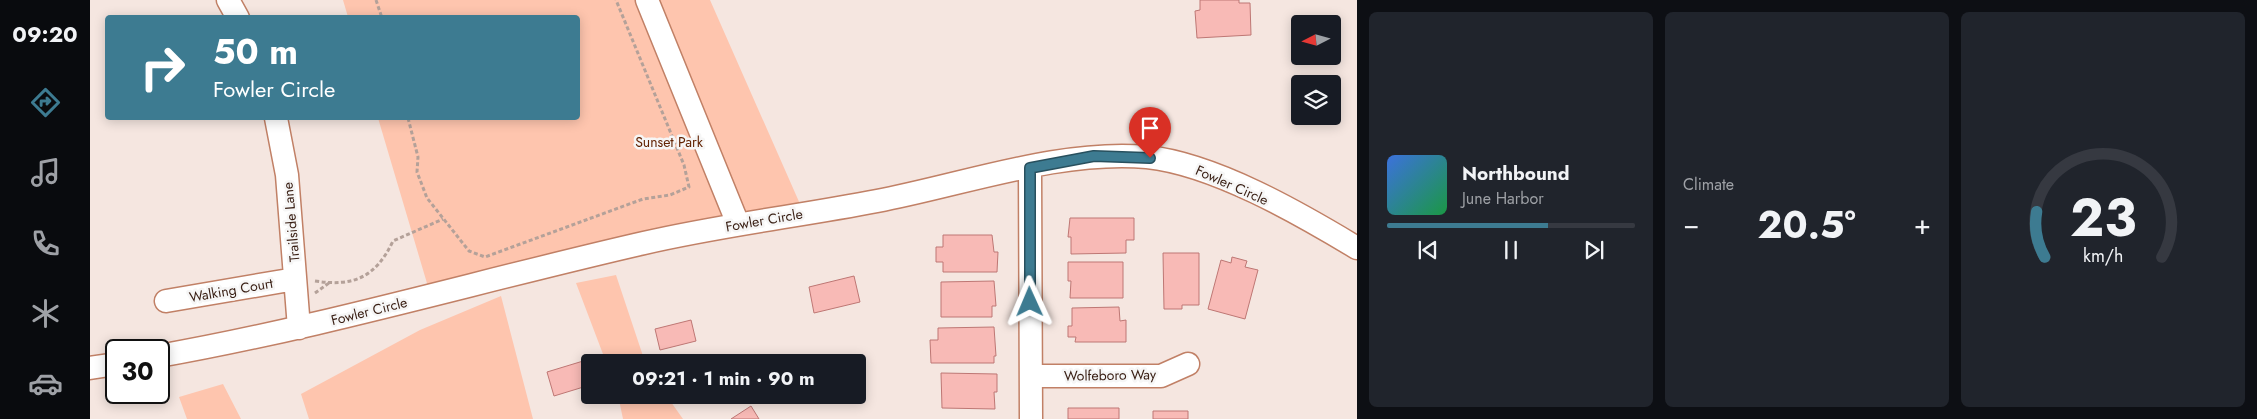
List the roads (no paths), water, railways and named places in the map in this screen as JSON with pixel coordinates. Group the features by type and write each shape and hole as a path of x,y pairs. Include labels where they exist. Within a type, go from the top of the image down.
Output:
{"street":[{"path":"228,0 236,15"},
{"path":"647,0 738,224"},
{"name":"Trailside Lane","path":"276,120 287,175 299,328"},
{"name":"Fowler Circle","path":"170,354 299,328 647,242 738,224 877,201 1094,156 1150,158 1186,165 1256,194 1327,230 1357,248"},
{"path":"1030,168 1031,419"},
{"name":"Walking Court","path":"166,301 295,279"},
{"name":"Wolfeboro Way","path":"1031,376 1161,376 1188,364"},
{"path":"90,368 105,366"}],"park label":[{"name":"Sunset Park","path":"669,142"}]}
